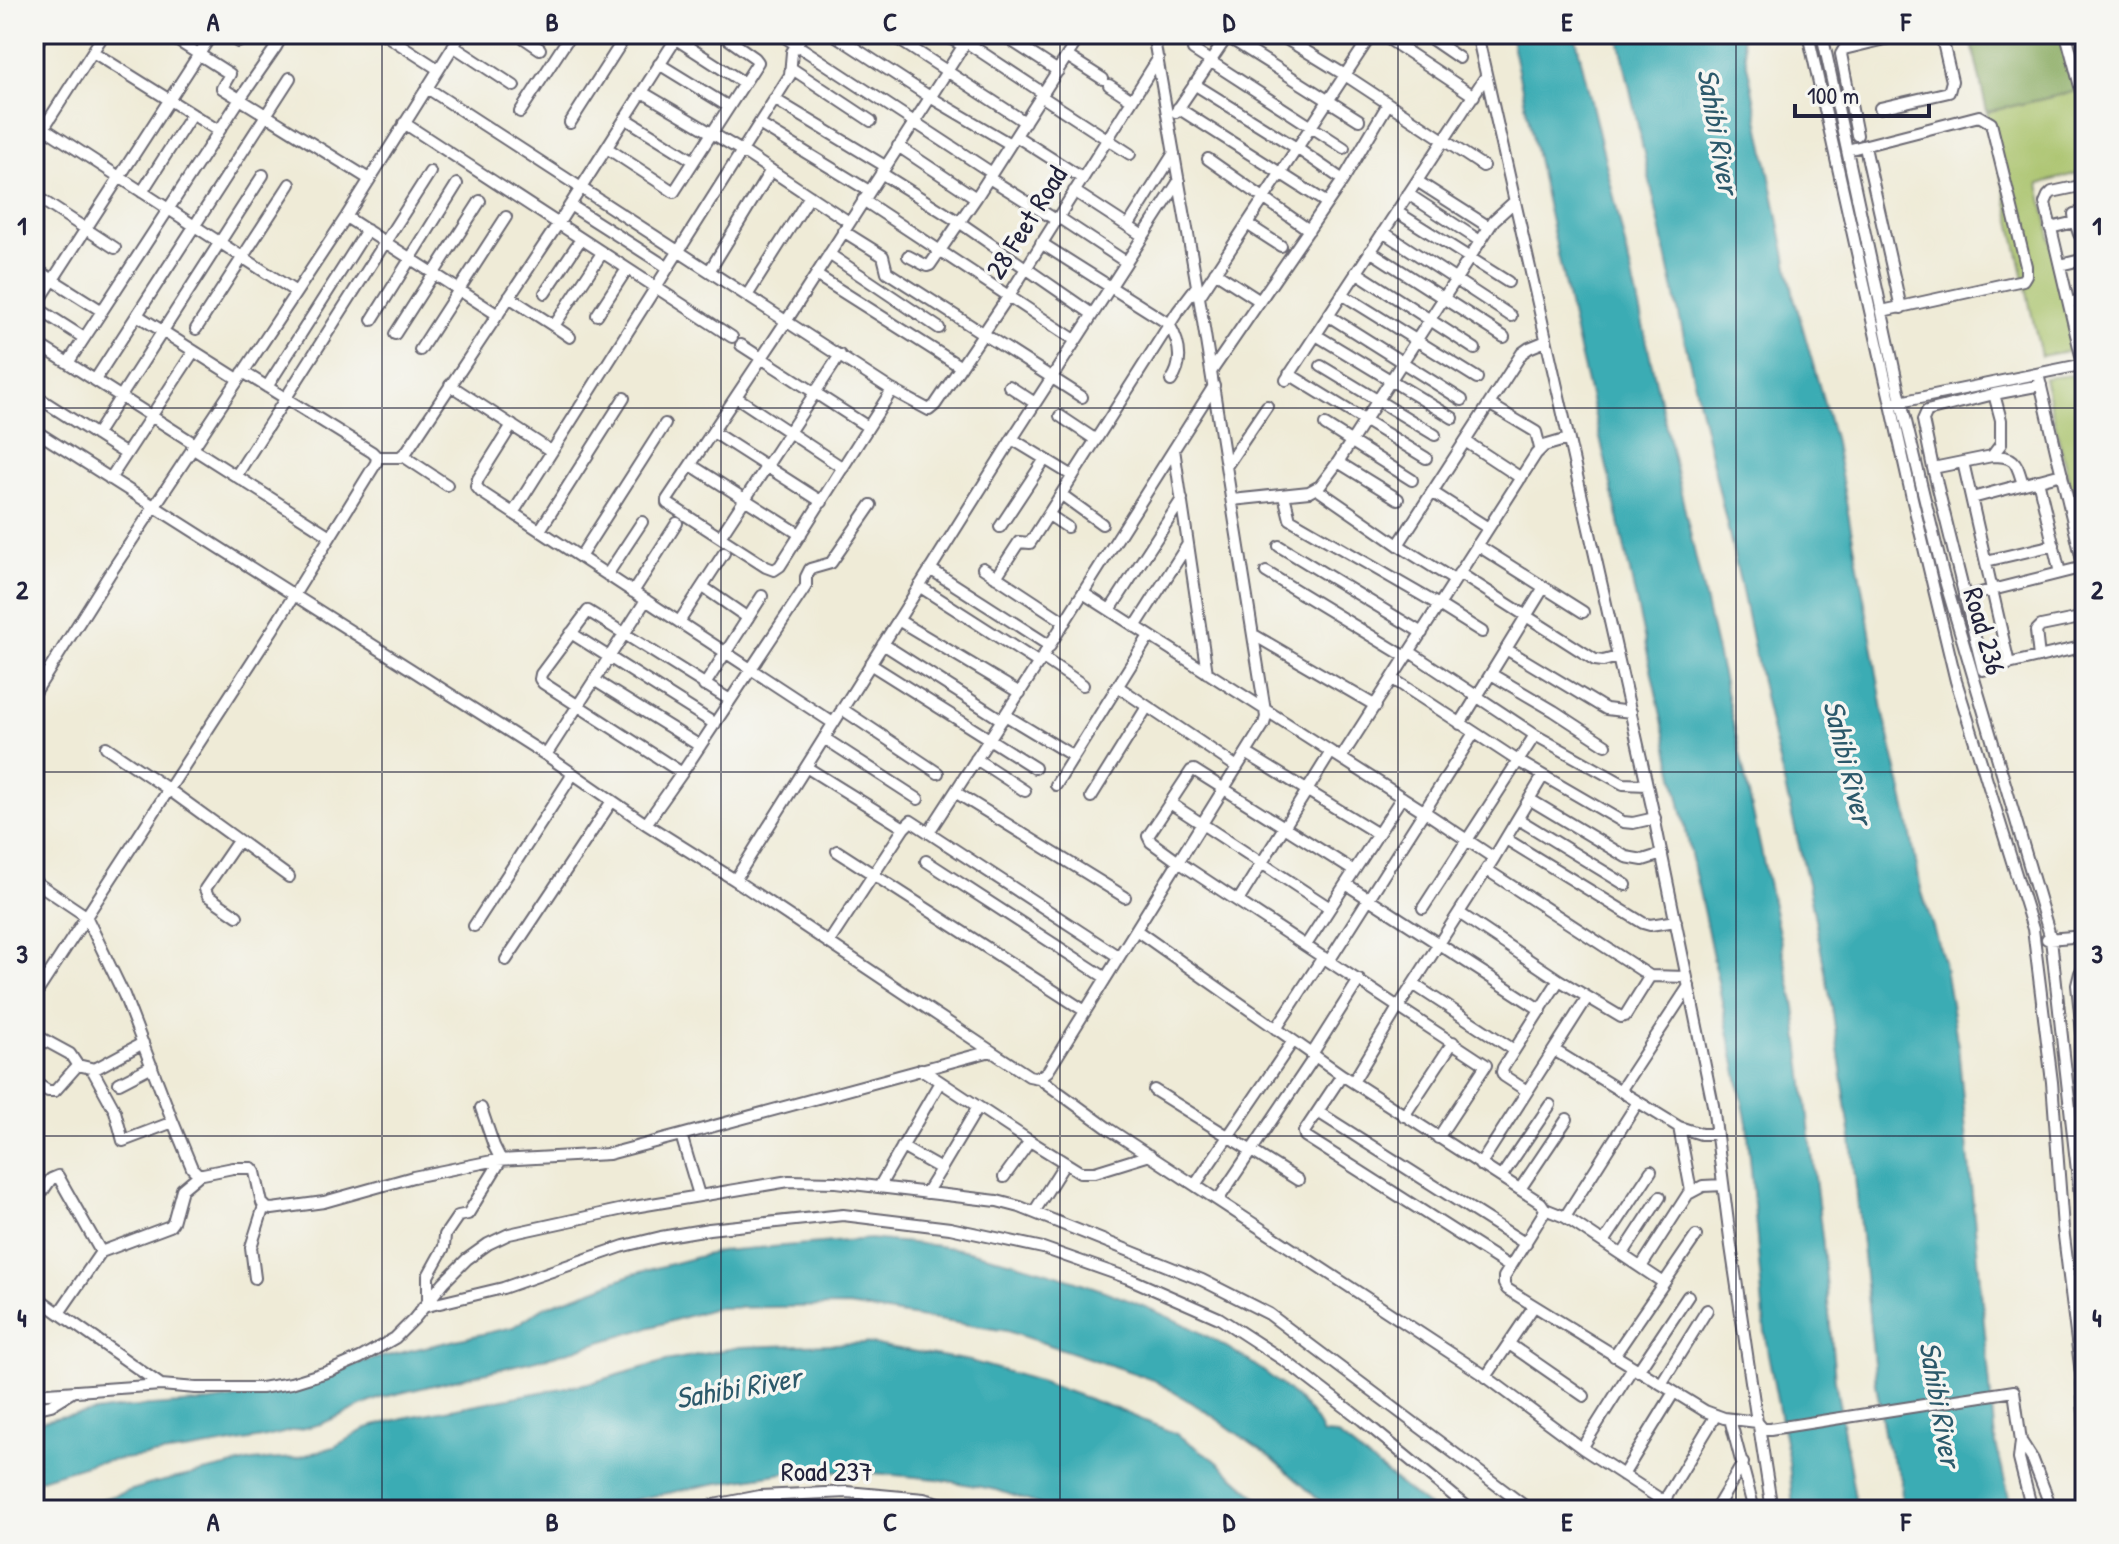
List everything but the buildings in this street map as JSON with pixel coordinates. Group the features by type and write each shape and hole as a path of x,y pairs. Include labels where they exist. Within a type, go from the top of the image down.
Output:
{"street":[{"path":"34,48 43,34"},
{"path":"34,143 104,34"},
{"path":"167,34 230,74 222,88 369,179"},
{"path":"84,338 34,307 212,34"},
{"path":"226,34 238,42"},
{"path":"68,363 283,34"},
{"path":"384,34 438,69"},
{"path":"518,34 540,49"},
{"path":"520,112 571,34"},
{"path":"570,123 627,34"},
{"path":"607,148 674,192 758,61 721,34"},
{"path":"780,34 990,176 1126,262"},
{"path":"513,513 790,75 792,52 803,34"},
{"path":"833,34 930,97 1082,178"},
{"path":"890,34 1025,122"},
{"path":"944,34 967,41 1130,154"},
{"path":"1001,34 1058,71"},
{"path":"1058,34 1074,45"},
{"path":"908,256 928,266 941,250 1081,34"},
{"path":"1039,1078 1048,1071 1264,724 1266,711 1153,34"},
{"path":"1278,34 1483,166"},
{"path":"996,577 1019,542 1030,543 1169,324 1215,272 1372,34"},
{"path":"1381,34 1474,96"},
{"path":"1424,34 1459,58"},
{"path":"1477,34 1655,818 1713,1105 1772,1510"},
{"path":"1808,34 1896,403 1956,681 2035,940 2052,1082 2063,1228 2085,1429"},
{"name":"Road 236","path":"1822,34 1882,311 1896,403 1951,602 2051,939 2085,1242"},
{"path":"1857,135 1841,54 1844,49 1906,34"},
{"path":"1880,108 1949,92 1952,81 1941,34"},
{"path":"2066,34 2081,74 2085,105"},
{"path":"1169,122 1226,35 1359,120"},
{"path":"403,456 558,224 677,36 744,83"},
{"path":"34,694 153,507 346,217 454,39 514,86"},
{"path":"427,88 748,294 787,320 840,355 892,390 801,535 774,570 667,502 762,359 787,320 816,275 846,226 967,41"},
{"path":"1193,50 1344,148"},
{"path":"93,52 219,131"},
{"path":"1067,56 1132,100"},
{"name":"28 Feet Road","path":"892,390 926,409 932,408 1008,297 1158,59"},
{"path":"659,64 729,107"},
{"path":"791,68 871,121"},
{"path":"1426,458 1288,377 1486,76"},
{"path":"95,380 290,78"},
{"path":"1194,84 1343,180"},
{"path":"642,92 742,151 810,196 883,256 887,272 1082,397"},
{"path":"774,99 883,169 1092,314"},
{"path":"1211,372 1343,180 1388,104"},
{"path":"1178,108 1327,203"},
{"path":"142,192 192,114"},
{"path":"1847,150 1979,116 1987,119 1991,123 2026,266 2023,280 1882,311"},
{"path":"625,118 694,161"},
{"path":"404,123 868,427"},
{"path":"759,124 1075,340"},
{"path":"44,128 296,292"},
{"path":"898,146 976,198"},
{"path":"1865,147 1901,308"},
{"path":"1128,226 1174,153"},
{"path":"1208,159 1309,230"},
{"path":"710,270 771,170"},
{"path":"236,476 430,172"},
{"path":"96,435 263,175"},
{"path":"735,880 1012,439 1179,181"},
{"path":"1417,181 1489,227"},
{"path":"196,329 290,184"},
{"path":"372,320 457,184"},
{"path":"2085,185 2052,192 2045,203 2081,341 2084,364 1994,394 1927,411 1923,420 1983,670 2085,646"},
{"path":"1074,191 1143,236"},
{"path":"1408,194 1480,241"},
{"path":"34,195 115,248"},
{"path":"748,294 810,196"},
{"path":"395,334 480,201"},
{"path":"1232,500 1317,489 1338,462 1489,227 1515,201"},
{"path":"570,205 667,267"},
{"path":"1397,212 1508,282"},
{"path":"2085,212 2074,214 2079,234 2085,232"},
{"path":"346,217 498,315"},
{"path":"420,350 506,217"},
{"path":"2050,228 2075,222"},
{"path":"1247,224 1281,246"},
{"path":"267,387 367,230"},
{"path":"1383,232 1511,316"},
{"path":"545,293 581,239"},
{"path":"1041,243 1169,324 1175,334 1180,364 1171,381"},
{"path":"1370,251 1504,337"},
{"path":"554,326 602,253"},
{"path":"829,254 939,328"},
{"path":"2060,265 2085,259"},
{"path":"34,268 102,311"},
{"path":"597,315 627,269"},
{"path":"1215,272 1260,301"},
{"path":"1356,272 1475,349"},
{"path":"816,275 961,367"},
{"path":"1342,294 1477,378"},
{"path":"509,297 570,337"},
{"path":"2069,303 2085,299"},
{"path":"137,315 194,351 267,387 377,457 403,456 447,485"},
{"path":"1329,316 1462,400"},
{"path":"1316,335 1453,418"},
{"path":"1398,545 1522,353 1546,341"},
{"path":"34,342 121,396 236,476 330,536"},
{"path":"110,479 194,351"},
{"path":"720,537 840,355"},
{"path":"1321,366 1435,435"},
{"path":"1896,403 2040,380"},
{"path":"1964,597 2084,570 2040,380"},
{"path":"450,385 551,451"},
{"path":"1009,386 1035,403"},
{"path":"929,832 1214,386"},
{"path":"1992,456 2001,444 2001,420 1994,394"},
{"path":"34,395 126,454"},
{"path":"736,397 843,468"},
{"path":"540,530 624,398"},
{"path":"1489,404 1536,432 1540,448"},
{"path":"1227,465 1267,406"},
{"path":"1060,416 1096,440"},
{"path":"580,557 665,424"},
{"path":"512,425 478,479 476,486 481,492 833,723"},
{"path":"1325,425 1412,480"},
{"path":"34,430 546,755 1029,1076 1039,1078 1486,1377 1582,1448 1677,1510"},
{"path":"713,432 822,502"},
{"path":"1012,439 1073,476"},
{"path":"1238,901 1307,790 1376,706 1540,448 1568,439"},
{"path":"1465,441 1521,478"},
{"path":"1174,449 1207,673"},
{"path":"1933,468 1992,456 2008,456 2016,461 2023,484"},
{"path":"36,990 293,595 377,457"},
{"path":"1000,527 1045,459"},
{"path":"1338,462 1398,499"},
{"path":"1963,462 2009,664"},
{"path":"691,465 801,535"},
{"path":"1972,498 2062,474"},
{"path":"2038,480 2060,573"},
{"path":"1317,489 1398,545 1526,616 1595,660 1618,657"},
{"path":"1432,492 1488,528"},
{"path":"1062,495 1102,524"},
{"path":"1284,495 1290,519 1482,632"},
{"path":"1110,610 1182,499"},
{"path":"646,824 806,586 810,569 831,563 871,505"},
{"path":"1049,515 1067,527"},
{"path":"607,575 642,522"},
{"path":"633,592 677,523"},
{"path":"1135,627 1188,544"},
{"path":"1477,545 1583,612"},
{"path":"1986,561 2054,545"},
{"path":"1279,546 1422,633"},
{"path":"679,622 724,553"},
{"path":"983,568 1065,622"},
{"path":"930,569 1050,646"},
{"path":"1266,572 1478,696 1535,735 1623,784 1647,785"},
{"path":"919,586 1083,685"},
{"path":"703,587 748,618"},
{"path":"1460,724 1544,587"},
{"path":"1083,593 1494,858"},
{"path":"704,686 762,596"},
{"path":"546,755 646,600"},
{"path":"682,773 543,683 541,674 588,611 730,700"},
{"path":"2039,657 2036,631 2041,626 2085,617"},
{"path":"898,620 1020,693"},
{"path":"571,633 715,724"},
{"path":"1254,635 1376,706"},
{"path":"1056,785 1149,636"},
{"path":"883,644 1073,756"},
{"path":"1506,649 1606,709 1631,712"},
{"path":"870,664 1035,768"},
{"path":"1491,674 1606,745"},
{"path":"1393,679 1518,761 1623,822 1655,818"},
{"path":"594,680 700,746"},
{"path":"1117,686 1237,767"},
{"path":"1091,797 1147,707"},
{"path":"842,709 938,773"},
{"path":"1276,1029 1369,899 1474,733"},
{"path":"1423,908 1535,735"},
{"path":"824,738 918,799"},
{"path":"106,747 289,877"},
{"path":"1246,753 1378,834"},
{"path":"976,759 1025,791"},
{"path":"806,767 904,828"},
{"path":"1354,871 1192,770 1148,838 1177,861 1486,1065 1438,1138"},
{"path":"474,926 573,774"},
{"path":"1353,1082 1543,776"},
{"path":"955,792 1125,897"},
{"path":"1306,945 1402,797"},
{"path":"1529,799 1631,859 1643,860 1662,854"},
{"path":"506,960 612,801"},
{"path":"1170,803 1330,908"},
{"path":"1518,819 1626,885"},
{"path":"829,942 911,821 1119,957"},
{"path":"1506,839 1643,923 1650,925 1676,921"},
{"path":"237,916 208,896 205,889 238,841"},
{"path":"837,851 1085,1011"},
{"path":"926,861 1106,978"},
{"path":"1487,870 1650,976 1688,982"},
{"path":"34,881 86,916 119,982 192,1168 200,1174"},
{"path":"1346,884 1541,1010"},
{"path":"1459,913 1587,998 1623,1017 1650,976"},
{"path":"1136,930 1342,1075 1538,1200 1545,1209 1565,1217 1664,1283"},
{"path":"2035,940 2085,936"},
{"path":"2085,968 2077,985 2085,1061"},
{"path":"1218,1200 1314,1055 1359,980"},
{"path":"1527,1091 1502,1072 1559,980"},
{"path":"1620,1091 1688,982"},
{"path":"1413,984 1514,1050"},
{"path":"1480,1165 1587,998"},
{"path":"37,1036 70,1054 78,1066 92,1069 143,1043"},
{"path":"1195,1185 1293,1041"},
{"path":"1404,1116 1453,1042"},
{"path":"1554,1050 1679,1127 1701,1134 1716,1134"},
{"path":"264,1206 272,1209 324,1202 413,1177 501,1160 609,1154 991,1051"},
{"path":"34,1082 48,1091 55,1091 78,1066"},
{"path":"119,1083 152,1066"},
{"path":"92,1069 115,1111 123,1141 173,1122"},
{"path":"921,1069 1080,1172 1089,1173 1150,1155"},
{"path":"1342,1075 1304,1132 1307,1138 1510,1267"},
{"path":"879,1187 940,1082"},
{"path":"1154,1090 1298,1180"},
{"path":"1565,1217 1638,1102"},
{"path":"1501,1177 1550,1105"},
{"path":"926,1193 978,1107"},
{"path":"481,1108 501,1160"},
{"path":"1318,1112 1526,1244"},
{"path":"1520,1189 1567,1119"},
{"path":"1679,1127 1691,1191"},
{"path":"681,1135 699,1195"},
{"path":"1004,1177 1030,1141"},
{"path":"902,1147 941,1169"},
{"path":"426,1304 428,1276 444,1247 445,1235 458,1216 468,1214 501,1160"},
{"path":"1034,1212 1065,1163"},
{"path":"59,1313 101,1252 170,1226 182,1189 200,1174 233,1168 252,1168 264,1206 251,1247 255,1278"},
{"path":"1604,1242 1651,1171"},
{"path":"34,1204 51,1179 58,1176 101,1252"},
{"path":"34,1394 161,1385 261,1388 291,1383 344,1366 403,1331 467,1259 509,1234 699,1195 789,1181 827,1181 997,1201 1034,1212 1202,1280 1269,1314 1530,1510"},
{"path":"1641,1267 1691,1191 1703,1186 1723,1185"},
{"path":"1622,1255 1660,1197"},
{"path":"1545,1209 1503,1280 1505,1286 1635,1369 1716,1415 1762,1426 1863,1416 2008,1392 2021,1441 2033,1460 2052,1510"},
{"path":"426,1304 503,1288 624,1246 709,1229 843,1215 950,1228 1043,1248 1128,1278 1219,1318 1288,1363 1471,1510"},
{"path":"1614,1356 1696,1236"},
{"path":"2071,1292 2085,1294"},
{"path":"34,1295 161,1385"},
{"path":"1582,1448 1688,1296"},
{"path":"1486,1377 1534,1306"},
{"path":"1661,1384 1707,1310"},
{"path":"1509,1344 1584,1396"},
{"path":"34,1409 51,1405 74,1391"},
{"path":"1623,1475 1674,1392"},
{"path":"1664,1501 1716,1415"},
{"path":"1730,1419 1754,1510"},
{"path":"2021,1441 2019,1459 2032,1510"},
{"path":"1715,1510 1743,1463"},
{"name":"Road 237","path":"688,1510 760,1496 847,1492 924,1499 966,1510"},
{"path":"760,1496 761,1510"}],"green space":[{"path":"1970,34 2065,34 2077,91 1987,112"},
{"path":"2077,91 2085,126 2085,171 2039,184 2074,350 2041,356 1987,112"},
{"path":"2072,375 2085,430 2085,547 2044,378"}],"water":[{"path":"1510,34 1575,34 1617,210 1795,1007 1835,1380 1857,1510 1793,1510 1789,1462 1766,1343 1747,1123 1610,480"},
{"name":"Sahibi River","path":"1618,34 1741,34 1794,297 1834,438 1883,710 1921,889 1944,962 1958,1046 1995,1440 2012,1510 1901,1510 1902,1479 1886,1445 1876,1383 1851,1138 1832,1007 1808,883"},
{"path":"871,1239 932,1245 1007,1261 1090,1286 1173,1319 1248,1360 1299,1401 1323,1434 1337,1435 1433,1510 1330,1510 1273,1459 1207,1412 1152,1379 1007,1331 848,1306 715,1308 553,1356 380,1398 321,1424 262,1438 93,1463 34,1481 34,1423 122,1408 210,1402 271,1393 364,1361 513,1327 544,1307 633,1274 720,1251"},
{"name":"Sahibi River","path":"864,1343 970,1361 1114,1408 1176,1434 1215,1460 1272,1510 1055,1510 997,1490 937,1479 862,1472 791,1472 613,1504 559,1510 78,1510 96,1501 155,1483 252,1461 296,1458 334,1447 367,1428 403,1418 594,1382 666,1361 740,1347"}]}
